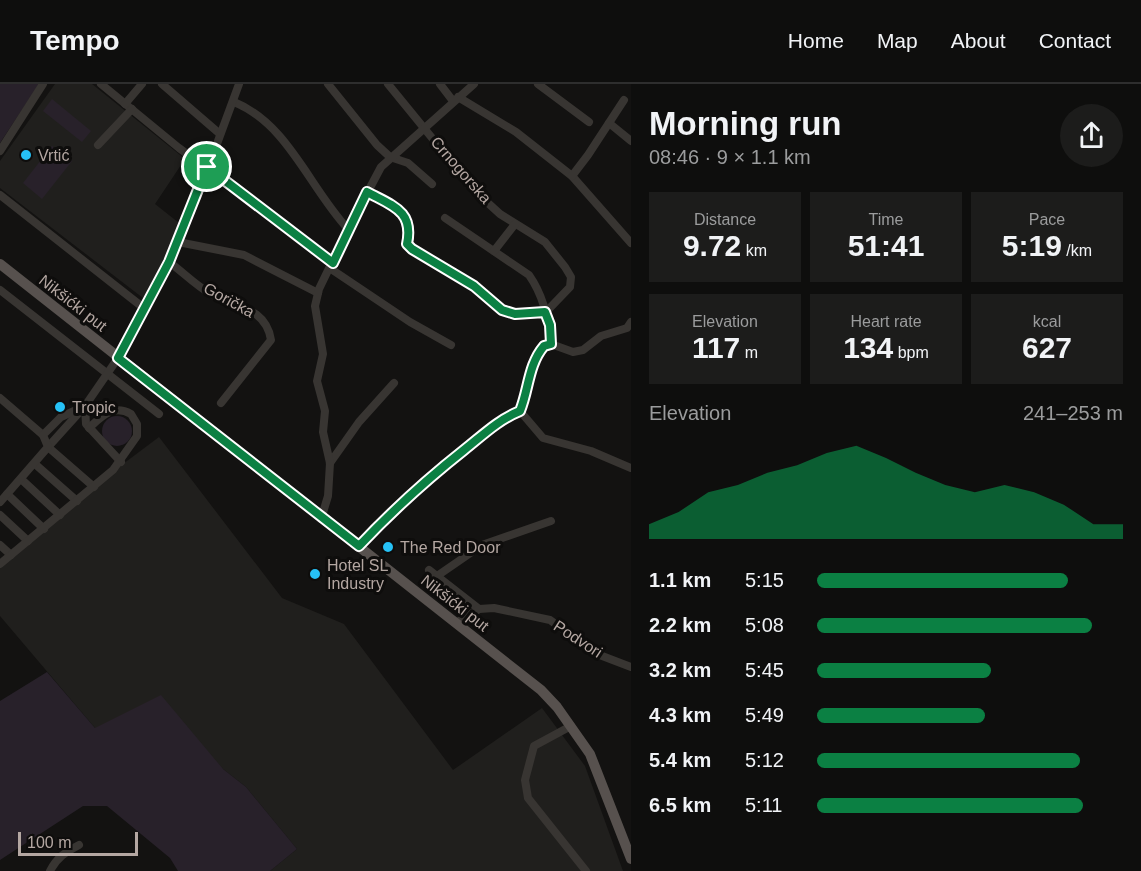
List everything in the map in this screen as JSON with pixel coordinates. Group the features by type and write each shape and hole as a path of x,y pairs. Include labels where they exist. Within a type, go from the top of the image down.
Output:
{"main road":[{"name":"Nikšićki put","path":"0,264 321,519 524,675 557,707 591,754 631,859"}],"street":[{"path":"0,152 43,84"},
{"path":"101,84 332,266 410,322 452,345"},
{"path":"98,145 142,84"},
{"path":"162,84 220,134"},
{"path":"0,502 95,395 118,358 178,242 234,102 239,84"},
{"path":"328,84 390,157 408,164 432,184"},
{"path":"388,84 424,127"},
{"path":"440,84 455,99 516,132 572,176 631,243"},
{"path":"321,519 328,496 330,463 323,432 326,411 317,381 323,354 315,306 318,293 367,192 390,157 474,84"},
{"path":"538,84 589,122"},
{"path":"572,176 624,100"},
{"path":"234,102 254,110 279,136 348,228"},
{"path":"609,123 631,141"},
{"name":"Crnogorska","path":"424,127 477,193 515,224 545,242 571,277 570,287 545,312"},
{"path":"367,192 392,205 406,218 410,227 407,244 412,249 474,286 502,310 515,314 545,312"},
{"path":"0,195 145,309"},
{"path":"445,218 529,275 536,285 550,325 551,344"},
{"path":"494,251 515,224"},
{"path":"178,242 244,255 318,293"},
{"name":"Gorička","path":"169,262 210,294 242,305 261,318 270,329 272,340 221,403"},
{"path":"0,290 159,414"},
{"path":"359,546 418,487 485,431 504,418 520,411 528,393 532,363 544,346 551,344 561,350 583,350 601,336 627,328 631,322"},
{"path":"330,463 359,422 394,383"},
{"path":"0,398 43,435 48,447 94,487"},
{"path":"85,406 84,417 89,428 121,462"},
{"path":"43,435 61,417 85,406"},
{"path":"0,564 121,462 137,436 137,424 131,414 125,410 113,410 89,428"},
{"path":"520,411 543,438 591,451 631,468"},
{"path":"35,464 77,501"},
{"path":"21,479 60,515"},
{"path":"7,494 44,529"},
{"path":"0,515 28,541"},
{"path":"437,576 482,545 551,521"},
{"path":"0,545 11,555"},
{"path":"429,570 455,594 479,609 456,622"},
{"name":"Podvori","path":"479,609 494,608 550,620 597,654 631,667"},
{"path":"570,726 534,746 525,780 528,798 586,871"},
{"path":"50,871 55,860 79,845"}],"shaded area":[{"path":"0,84 39,84 0,143"},
{"path":"55,84 92,84 185,159 155,204 179,223 168,255 143,298 0,188 0,161"},
{"path":"52,99 91,131 82,142 43,111"},
{"path":"52,146 72,161 42,199 23,183"},
{"path":"117,416 128,420 132,431 128,442 117,446 106,442 102,431 106,420"},
{"path":"159,437 282,598 344,624 453,770 542,708 585,766 623,871 270,871 297,849 246,787 223,769 95,728 0,616 0,563 83,494"},
{"path":"47,672 95,728 161,695 223,769 246,787 297,849 270,871 178,871 170,858 107,806 83,806 0,860 0,701"}],"place":[{"name":"Vrtić","path":"26,155"},
{"name":"Tropic","path":"60,407"},
{"name":"The Red Door","path":"388,547"},
{"name":"Hotel SL Industry","path":"315,574"}],"route":[{"path":"207,167 333,263 367,192 392,205 406,218 410,227 407,244 412,249 474,286 491,298 502,310 515,314 528,311 545,312 550,325 551,344 544,346 532,363 528,393 520,411 504,418 485,431 418,487 392,510 359,546 321,519 118,358 169,262 197,198 207,167"}]}
